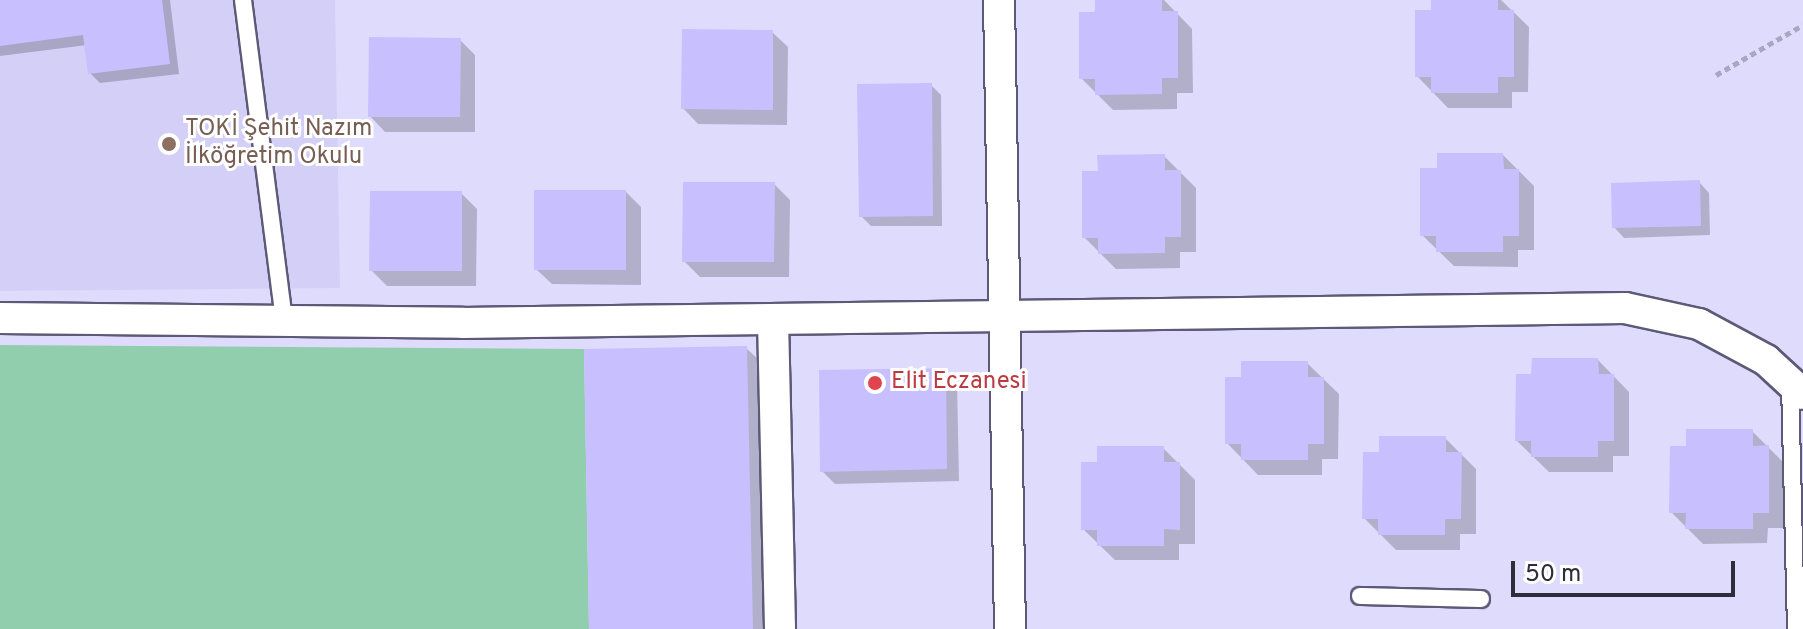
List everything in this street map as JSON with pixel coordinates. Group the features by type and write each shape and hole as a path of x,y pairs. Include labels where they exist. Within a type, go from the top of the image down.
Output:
{"street":[{"path":"999,0 1010,629"},
{"path":"0,318 284,321 773,319 1625,308 1699,324 1766,360 1797,389"},
{"path":"773,319 780,629"}],"lane":[{"path":"243,0 284,321"},
{"path":"1796,629 1797,389"},
{"path":"1360,596 1481,599"}],"path":[{"path":"1716,75 1803,25"}],"shaded area":[{"name":"TOKİ Şehit Nazım İlköğretim Okulu","path":"0,0 335,0 340,288 0,291"}],"green space":[{"path":"0,345 584,349 589,629 0,629"}],"building":[{"path":"0,0 162,0 170,64 88,74 83,35 0,46"},
{"path":"1095,0 1162,0 1162,11 1178,11 1178,78 1162,78 1162,94 1095,95 1095,79 1079,79 1079,12 1095,12"},
{"path":"1431,0 1498,0 1498,10 1514,10 1514,77 1498,77 1498,93 1431,93 1431,77 1415,77 1415,10 1431,10"},
{"path":"682,29 773,30 773,110 681,109"},
{"path":"369,37 461,38 460,117 368,117"},
{"path":"932,83 933,216 859,217 857,84"},
{"path":"1437,153 1503,153 1504,169 1519,169 1519,236 1503,236 1503,252 1436,252 1436,236 1420,236 1420,168 1437,168"},
{"path":"1165,154 1165,170 1181,170 1181,237 1165,237 1165,253 1098,254 1098,238 1082,238 1082,171 1098,171 1097,155"},
{"path":"1700,180 1701,226 1612,228 1611,183"},
{"path":"683,182 775,182 774,262 682,262"},
{"path":"534,190 626,190 626,270 534,270"},
{"path":"370,191 462,191 462,271 369,271"},
{"path":"747,346 753,629 589,629 584,349"},
{"path":"1532,358 1598,358 1599,374 1614,374 1614,441 1598,441 1598,457 1531,457 1531,441 1515,441 1516,374 1531,374"},
{"path":"1241,361 1308,361 1308,377 1324,377 1324,444 1308,444 1308,460 1241,460 1241,444 1225,444 1225,377 1241,377"},
{"path":"946,368 947,469 820,472 819,370"},
{"path":"1686,429 1753,429 1753,446 1769,445 1769,513 1753,513 1753,529 1685,529 1686,513 1669,513 1670,446 1686,446"},
{"path":"1379,436 1446,436 1446,452 1462,452 1461,519 1445,519 1445,535 1378,535 1378,519 1362,519 1363,452 1379,452"},
{"path":"1097,446 1164,446 1164,462 1180,462 1180,530 1164,529 1164,546 1097,546 1097,530 1081,530 1081,462 1097,462"}],"place":[{"name":"TOKİ Şehit Nazım İlköğretim Okulu","path":"169,144"},
{"name":"Elit Eczanesi","path":"875,383"}]}
